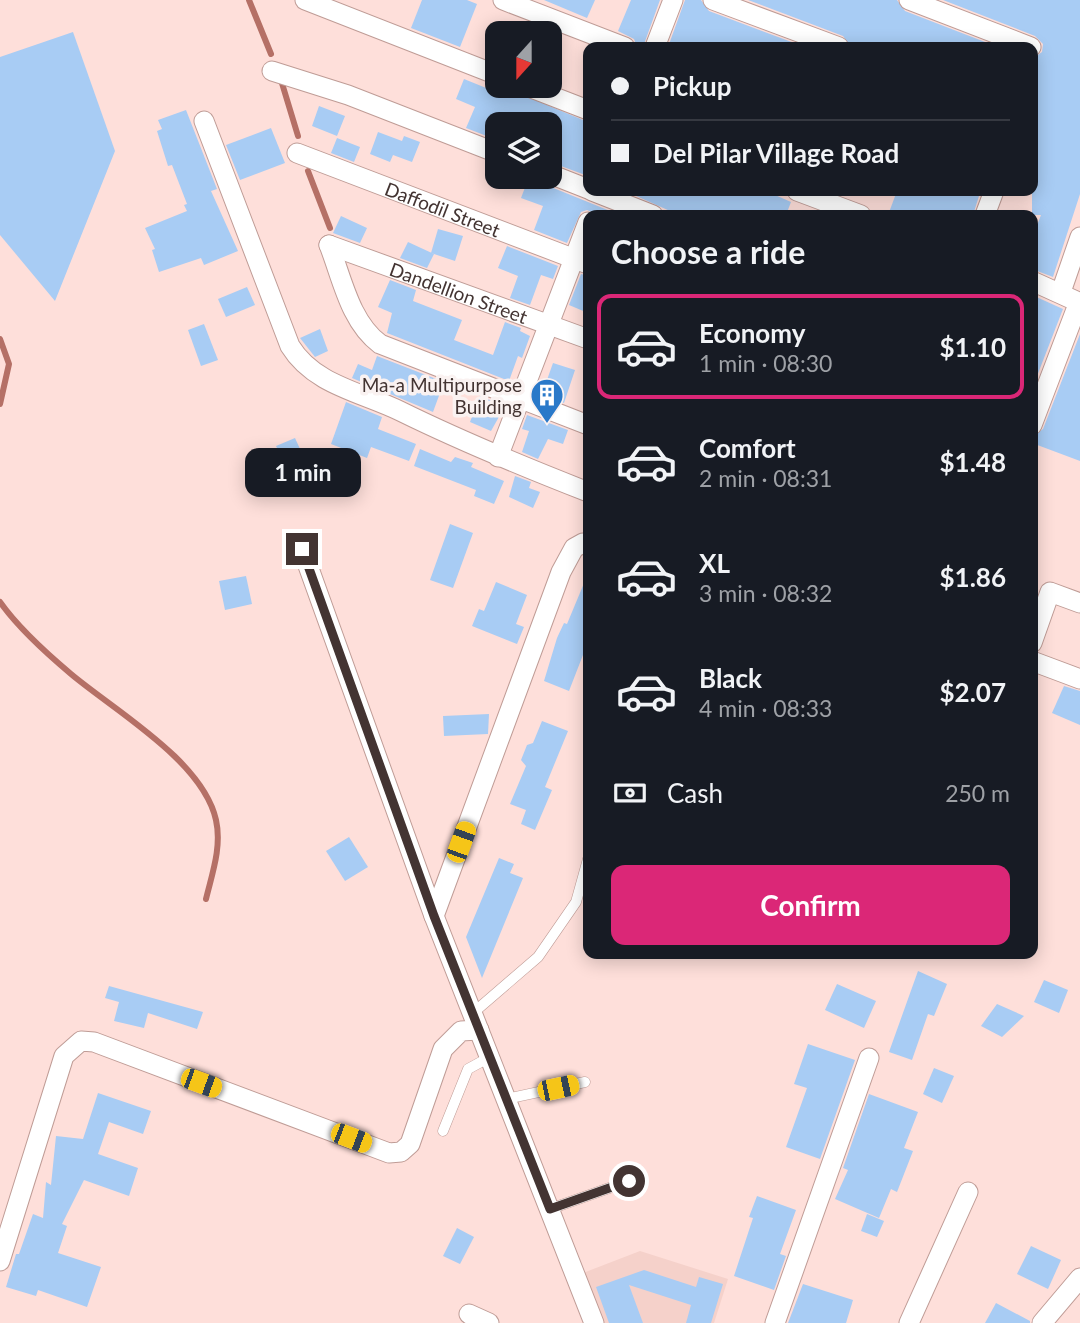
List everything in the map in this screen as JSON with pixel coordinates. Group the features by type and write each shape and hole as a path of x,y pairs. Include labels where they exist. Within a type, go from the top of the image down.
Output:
{"street":[{"path":"304,0 485,70"},
{"path":"503,0 612,42"},
{"path":"657,42 673,0"},
{"path":"713,0 826,42"},
{"path":"909,0 1017,42"},
{"path":"272,71 348,95 485,148"},
{"path":"557,98 583,108"},
{"path":"204,121 290,346 298,359 324,379 498,457 583,490"},
{"name":"Daffodil Street","path":"297,153 581,261"},
{"path":"562,179 583,186"},
{"path":"607,196 641,210"},
{"path":"810,196 848,210"},
{"path":"1061,292 1077,259 1080,237"},
{"name":"Dandellion Street","path":"520,398 391,349 370,337 356,316 329,244 583,337"},
{"path":"498,457 549,323 581,261"},
{"path":"1038,283 1076,301 1077,307 1038,410"},
{"path":"1038,371 1051,376"},
{"path":"520,398 583,423"},
{"path":"434,916 561,572 573,548 583,542"},
{"path":"302,549 434,916 594,1323"},
{"path":"1038,627 1051,592 1080,603"},
{"path":"1038,663 1080,678"},
{"path":"0,1261 64,1056 81,1041 94,1042 389,1153 401,1152 410,1144 443,1049 476,1021"},
{"path":"775,1323 869,1058"},
{"path":"909,1323 968,1192"},
{"path":"1042,1323 1080,1278"},
{"path":"469,1314 489,1323"}],"lane":[{"path":"476,1021 538,957 576,902 583,877"},
{"path":"443,1131 468,1069 490,1057"},
{"path":"506,1099 585,1082"},
{"path":"550,1209 629,1181"}],"shaded area":[{"path":"640,1251 728,1279 714,1323 603,1323 583,1273"}],"building":[{"path":"422,0 467,0 477,4 460,47 411,28"},
{"path":"544,0 595,0 587,18"},
{"path":"631,0 660,0 645,42 635,42 618,31"},
{"path":"685,0 701,0 709,11 792,42 670,42"},
{"path":"748,0 897,0 905,11 985,42 847,42 843,36"},
{"path":"943,0 1080,0 1080,194 1053,277 1038,271 1038,223 1041,215 1038,215 1038,210 1032,210 1032,196 1038,196 1038,55 1042,52 1043,44 1035,36"},
{"path":"73,32 115,151 55,301 0,235 0,57"},
{"path":"464,79 485,88 485,98 530,98 583,120 583,174 562,166 562,112 485,112 485,135 466,128 475,107 456,99"},
{"path":"319,106 345,116 337,136 312,126"},
{"path":"186,110 217,189 211,191 238,251 204,265 201,258 159,272 152,250 155,249 145,228 187,211 184,205 187,204 172,165 168,166 157,131 162,129 158,120"},
{"path":"271,128 285,163 240,180 226,145"},
{"path":"378,132 402,141 404,136 420,142 412,162 393,155 390,162 370,154"},
{"path":"337,138 360,147 354,162 331,153"},
{"path":"524,189 556,189 608,210 583,210 567,243 534,230 543,206 521,198"},
{"path":"636,196 777,196 791,202 788,210 668,210"},
{"path":"895,196 979,196 975,210 890,210"},
{"path":"341,216 367,228 360,243 333,233"},
{"path":"438,229 463,236 455,261 431,253"},
{"path":"408,242 434,254 427,268 400,258"},
{"path":"507,246 558,266 553,279 541,275 530,305 510,298 518,276 498,268"},
{"path":"581,274 583,275 583,311 569,305"},
{"path":"390,280 416,290 413,301 462,320 454,340 493,355 505,322 521,328 520,331 530,336 522,358 518,356 509,381 387,333 392,313 378,307"},
{"path":"247,287 255,305 226,317 218,299"},
{"path":"1038,298 1063,309 1038,374"},
{"path":"204,324 218,360 201,366 188,330"},
{"path":"320,329 328,351 315,357 300,338"},
{"path":"1080,334 1080,461 1038,445 1038,433 1043,429"},
{"path":"377,356 444,382 433,412 352,378 358,364 372,370"},
{"path":"553,363 575,370 564,403 542,394"},
{"path":"480,396 505,406 491,431 470,422"},
{"path":"346,402 382,417 378,429 416,444 409,461 371,447 367,458 331,444"},
{"path":"527,415 568,430 563,444 548,439 538,459 522,452 529,431 522,429"},
{"path":"295,438 306,462 283,472 276,456 280,454 276,446"},
{"path":"420,449 451,462 455,457 473,463 471,467 504,481 494,504 474,496 476,490 414,466"},
{"path":"515,476 531,482 529,488 540,492 533,508 509,497"},
{"path":"450,524 473,533 453,588 430,580"},
{"path":"246,576 252,604 225,610 219,581"},
{"path":"496,582 527,595 516,624 524,627 517,644 472,626 479,609 484,611"},
{"path":"583,586 583,655 569,691 544,681 557,638 564,623 567,624"},
{"path":"1064,686 1080,691 1080,725 1052,713"},
{"path":"489,714 488,734 444,736 443,716"},
{"path":"542,721 568,731 545,787 552,790 535,830 521,824 526,810 510,804 526,766 521,760 527,745 533,743"},
{"path":"349,837 368,867 345,881 326,851"},
{"path":"499,858 514,864 510,873 523,878 482,978 466,937"},
{"path":"918,971 947,984 934,1016 928,1014 912,1060 889,1052"},
{"path":"1044,980 1068,990 1059,1013 1034,1002"},
{"path":"837,984 876,1001 864,1028 825,1010"},
{"path":"109,986 203,1012 197,1029 148,1013 144,1028 114,1021 119,1002 105,998"},
{"path":"997,1004 1024,1016 1002,1037 981,1026"},
{"path":"808,1044 855,1060 820,1159 786,1147 807,1088 794,1084"},
{"path":"934,1068 954,1076 942,1103 923,1094"},
{"path":"98,1093 151,1111 143,1134 109,1122 98,1154 138,1168 129,1196 84,1180 62,1224 67,1226 58,1253 101,1267 87,1307 38,1290 36,1296 6,1287 33,1214 43,1218 46,1182 51,1185 56,1136 83,1139"},
{"path":"869,1094 918,1112 904,1148 913,1151 897,1192 891,1189 879,1218 835,1199 848,1170 843,1168"},
{"path":"757,1196 796,1210 780,1254 786,1256 774,1290 734,1276 753,1218 749,1217"},
{"path":"867,1214 884,1221 877,1237 861,1231"},
{"path":"457,1228 474,1237 460,1264 443,1256"},
{"path":"1031,1246 1061,1260 1048,1289 1017,1274"},
{"path":"644,1270 696,1287 699,1277 723,1284 711,1323 686,1323 691,1305 629,1285 643,1323 609,1323 596,1287"},
{"path":"803,1284 853,1300 846,1323 788,1323"},
{"path":"996,1303 1030,1321 1030,1323 985,1323"}],"waterway":[{"path":"249,0 271,54"},
{"path":"281,80 298,136"},
{"path":"308,171 330,228"},
{"path":"0,339 9,364 0,404"},
{"path":"0,602 24,631 52,658 176,758 208,798 216,820 218,840 206,899"}],"place":[{"name":"Ma-a Multipurpose Building","path":"547,425"}],"route":[{"path":"302,549 434,916 550,1209 629,1181"}]}
